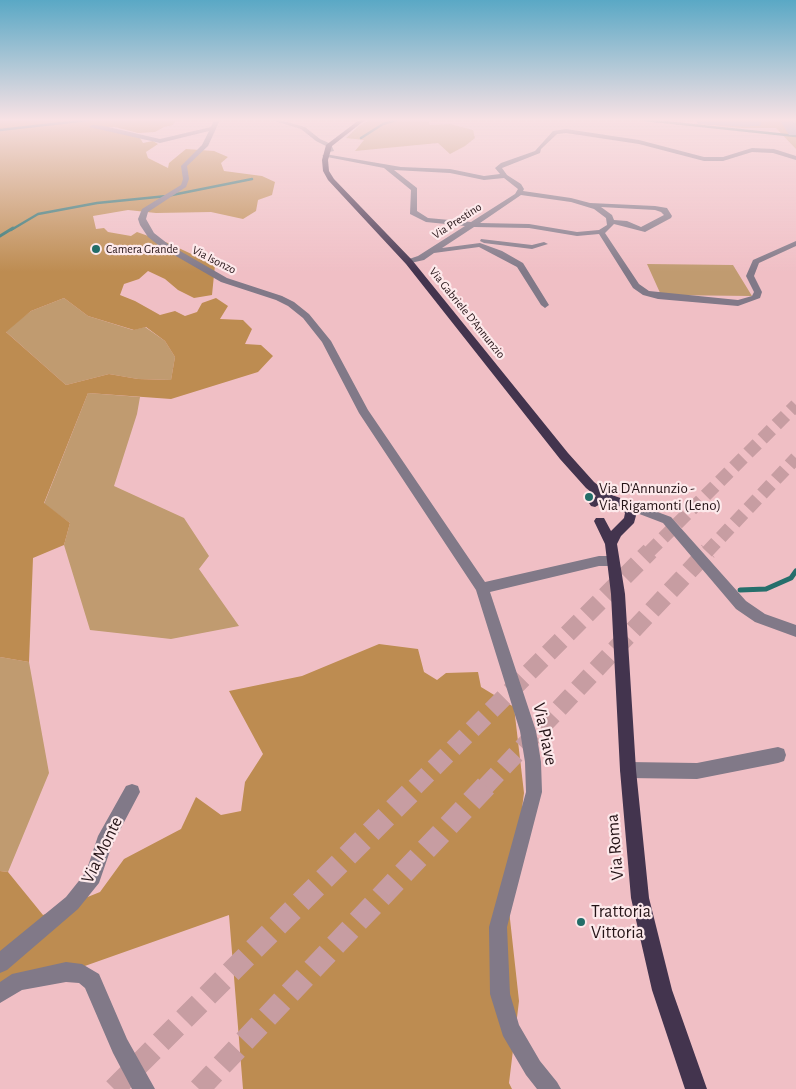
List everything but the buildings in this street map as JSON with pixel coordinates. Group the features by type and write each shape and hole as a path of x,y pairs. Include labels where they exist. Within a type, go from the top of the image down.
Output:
{"main road":[{"name":"Via Gabriele D'Annunzio","path":"326,171 331,180 409,262 564,456 590,485 607,498"},
{"name":"Via Gabriele D'Annunzio","path":"590,485 595,503"},
{"path":"611,544 616,533 627,522 631,512 620,500 607,498 595,503 593,511 611,544 613,561"},
{"path":"600,521 613,526 627,522"},
{"name":"Via Roma","path":"613,561 618,594 628,770 640,898 662,990 696,1089"}],"street":[{"name":"Via Isonzo","path":"185,171 186,179 184,186 146,211 142,219 152,235 165,246 224,280 279,298 291,304 306,316 326,342 363,410"},
{"path":"392,171 415,189 415,200 412,210 415,215 435,221 474,225 529,226 577,234 601,232 607,229 611,222"},
{"path":"429,171 450,172 484,178 505,176"},
{"path":"498,171 519,185 520,193 585,203 655,208 664,210 668,216 642,230 624,223 611,222"},
{"name":"Via Prestino","path":"409,262 421,258 474,225 520,193"},
{"path":"585,203 604,212 611,222"},
{"path":"474,225 472,238 478,240 532,247 544,244"},
{"path":"601,232 636,286 646,293 658,296 738,302 756,298 758,292 750,276 756,262 796,243"},
{"path":"429,253 480,245 499,253 520,266 546,305"},
{"name":"Via Piave","path":"363,410 482,588 528,732 533,762 534,792 498,927 500,994 510,1029 532,1068 550,1089"},
{"path":"625,504 666,520 741,605 760,618 796,631"},
{"path":"627,522 648,514"},
{"path":"482,588 599,561 613,561"},
{"path":"628,770 697,771 778,755"},
{"name":"Via Monte","path":"0,963 72,903 93,877 104,842 132,792"},
{"path":"0,993 20,981 66,972 82,974 92,981 120,1046 144,1089"}],"shaded area":[{"path":"0,171 224,171 262,176 275,182 272,195 258,200 256,211 243,219 211,212 156,213 128,210 93,216 96,229 104,228 108,232 131,236 137,232 168,243 215,265 212,295 194,298 178,290 165,279 148,271 139,279 124,284 120,295 160,315 175,311 185,316 197,312 202,303 216,298 228,306 220,319 243,320 252,329 245,344 261,345 273,356 258,372 171,399 88,393 44,503 70,523 64,545 33,558 29,662 0,657","holes":["64,298 88,316 134,330 146,327 165,341 175,357 171,380 138,379 109,374 66,385 6,332 31,311"]},
{"path":"647,264 733,265 752,296 661,295"},
{"path":"64,298 88,316 133,330 145,327 165,341 175,357 171,380 138,379 109,374 66,385 5,331 31,311"},
{"path":"88,393 140,397 137,414 114,486 184,518 209,556 199,569 239,626 171,639 90,630 64,545 70,523 44,504"},
{"path":"379,644 418,649 424,672 437,680 446,673 478,672 481,687 514,707 524,793 509,910 519,1001 509,1083 512,1089 243,1089 229,915 0,996 0,871 8,872 43,915 100,892 124,859 181,829 196,797 221,815 241,811 245,782 263,754 229,691 302,676"},
{"path":"0,657 29,662 49,773 8,872 0,871"}],"waterway":[{"path":"11,230 38,214 97,203 167,196 252,179"},
{"path":"0,236 13,228"},
{"path":"740,590 766,589 791,578 796,571"}],"tunnel":[{"path":"650,551 796,405"},
{"path":"707,552 796,458"},
{"path":"415,787 650,551"},
{"path":"485,787 708,551"},
{"path":"114,1089 417,786"},
{"path":"199,1089 486,786"}],"place":[{"name":"Camera Grande","path":"96,249"},
{"name":"Via D'Annunzio - Via Rigamonti (Leno)","path":"589,497"},
{"name":"Trattoria Vittoria","path":"581,922"}]}
